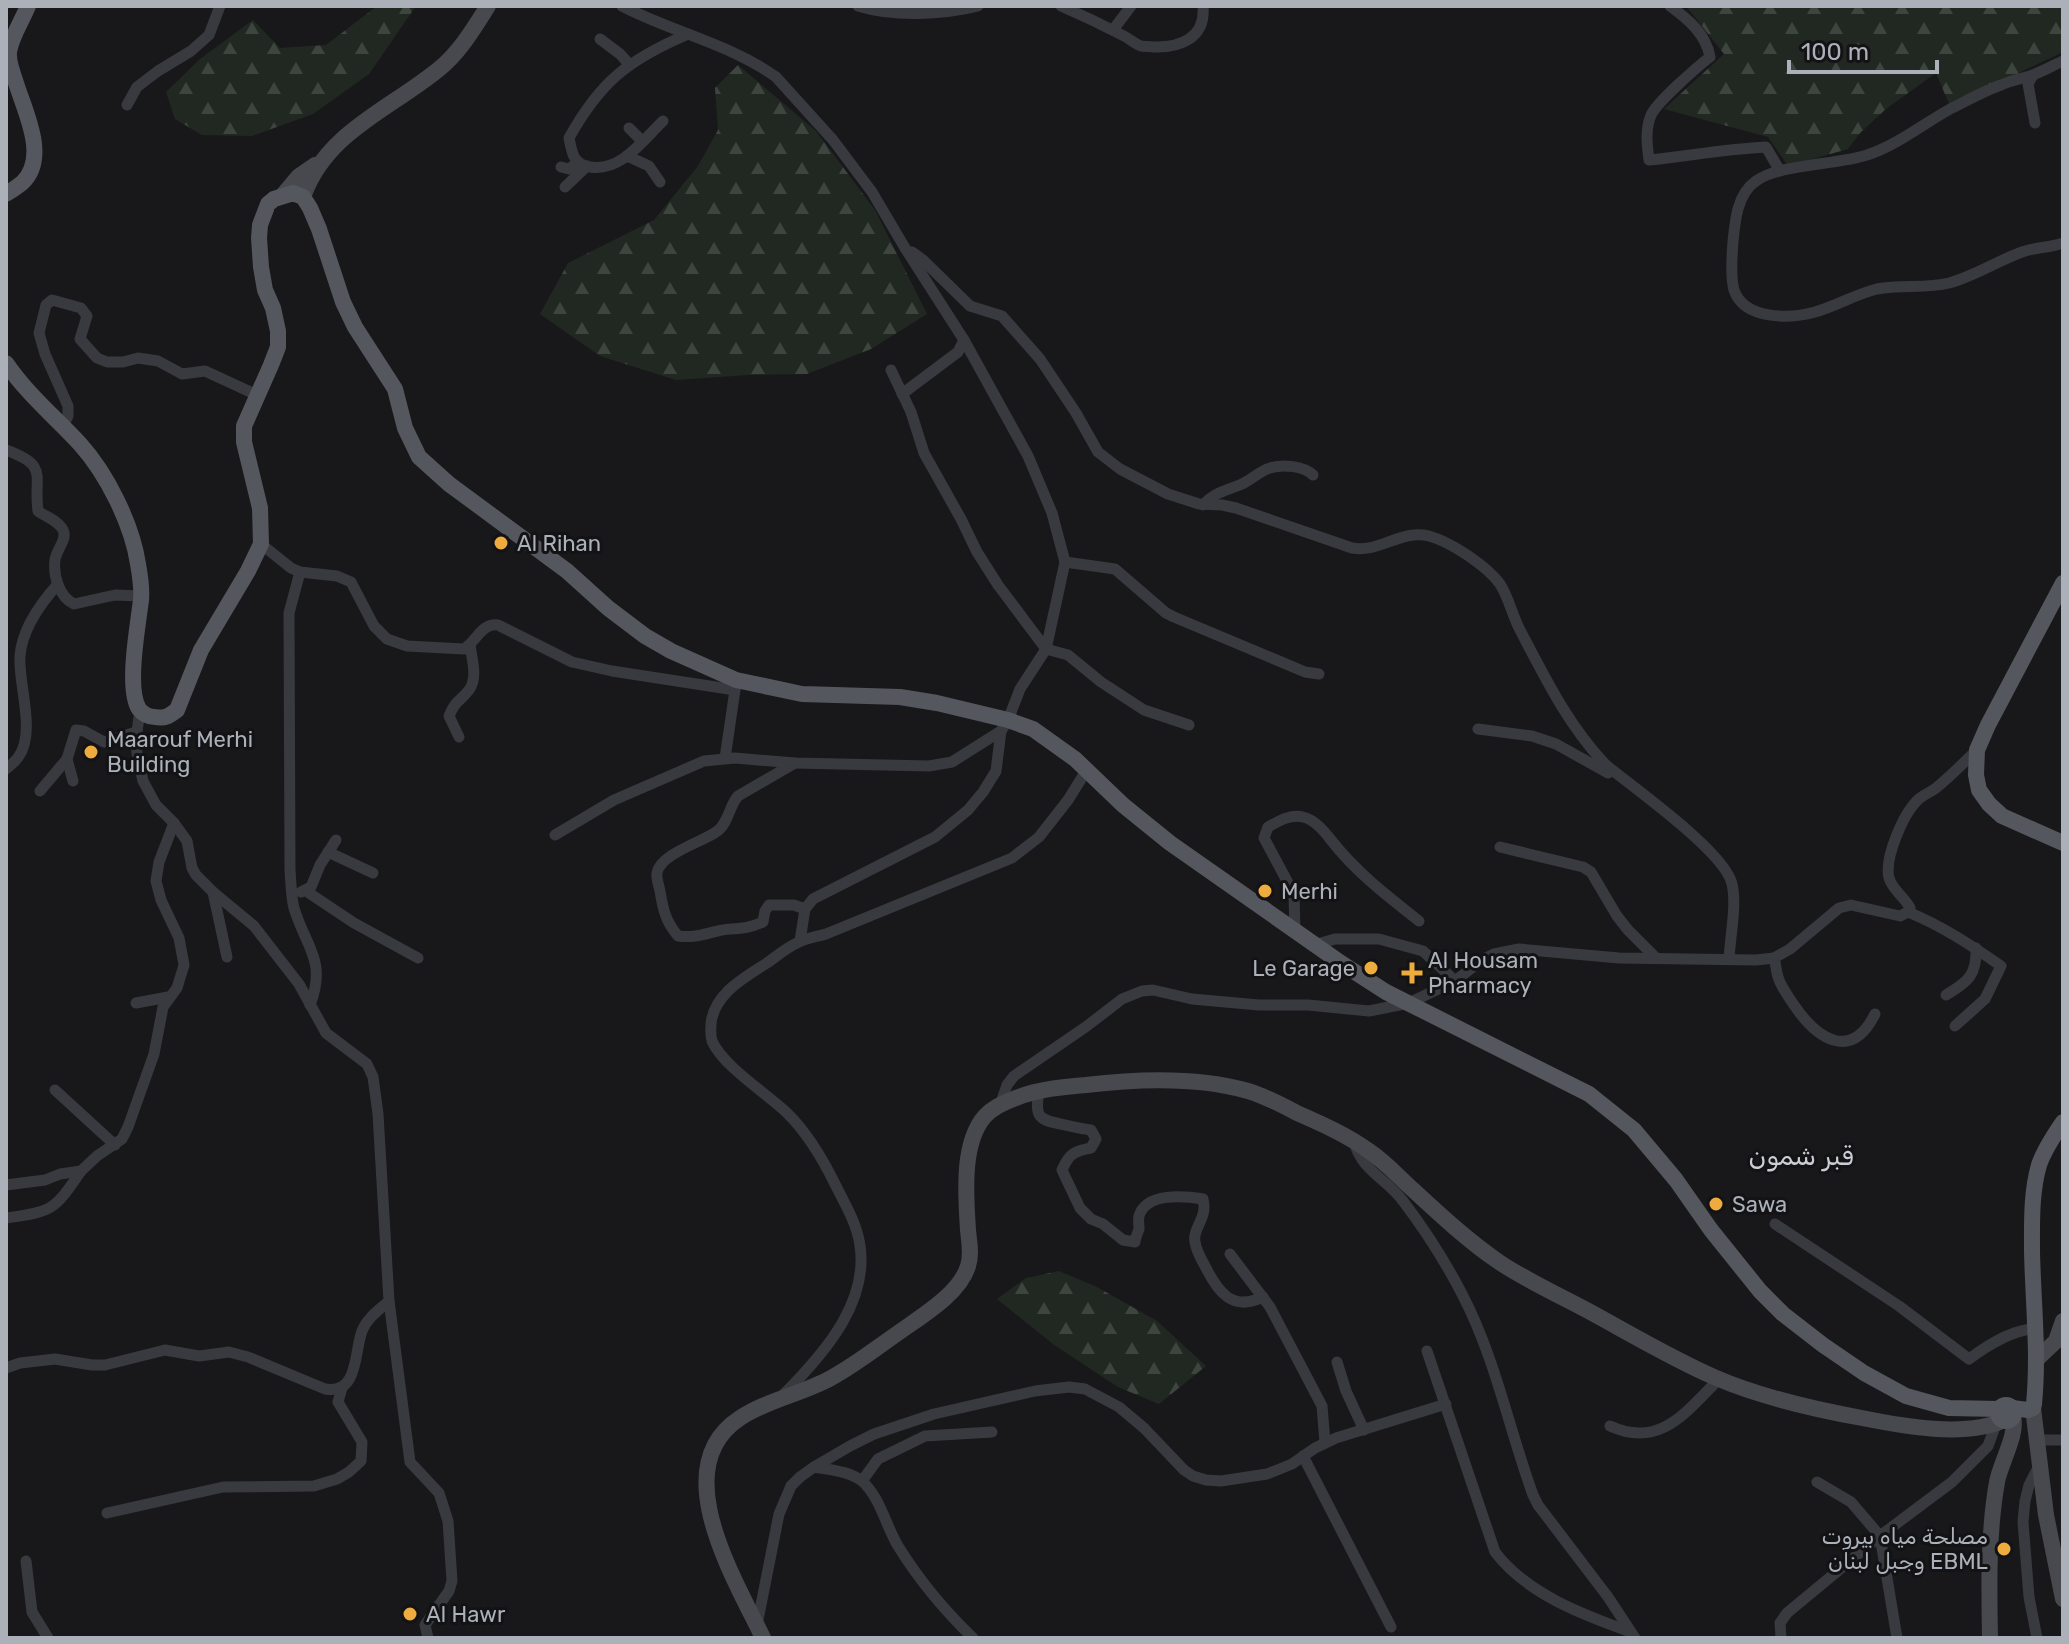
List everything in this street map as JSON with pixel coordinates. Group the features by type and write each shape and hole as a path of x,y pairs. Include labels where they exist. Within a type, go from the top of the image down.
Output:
{"main road":[{"path":"6,194 28,175 34,154 33,130 24,110 9,50 28,6"},
{"path":"303,197 320,162 344,136 442,67 488,6"},
{"path":"283,195 299,176 320,162"},
{"path":"6,363 25,389 91,459 128,525 138,564 141,596 134,695 140,710 149,716 169,717 177,710 201,650 261,544 260,508 244,442 244,426 271,365 278,339 261,267 260,225 268,204 274,199 293,193 303,197 319,229 343,302 355,327 395,389 405,428 419,457 449,484 567,571 645,636 736,685 802,694 900,697 937,703 1005,725 1033,729 1075,759 1123,805 1170,843 1314,945 1386,992 1589,1094 1634,1130 1760,1291 1783,1314 1864,1373 1906,1396 1935,1405 2005,1416 2014,1427 1997,1479 1992,1515 1990,1638"},
{"path":"2063,583 1988,725 1977,750 1976,775 1979,790 2002,816 2063,843"},
{"path":"760,1632 728,1563 712,1519 706,1480 712,1447 720,1434 740,1418 811,1389 854,1366 939,1304 968,1269 971,1249 967,1189 970,1149 976,1131 985,1116 1000,1105 1039,1091 1115,1081 1177,1081 1247,1091 1354,1141 1503,1264 1678,1360 1719,1379 1791,1403 1909,1427 1938,1429 2033,1408"},
{"path":"2063,1122 2041,1161 2035,1183 2032,1219 2037,1359 2033,1408 2046,1515 2063,1599"},
{"path":"2037,1359 2056,1341 2063,1321"}],"street":[{"path":"127,105 137,87 191,51 209,35 220,6"},
{"path":"622,6 751,60 776,77 833,140 872,192 964,340 1028,456 1052,513 1065,562 1046,649 1020,689 1005,725 996,771 983,792 962,816 935,837 813,899 805,909 800,941"},
{"path":"858,6 918,14 978,6"},
{"path":"1061,6 1143,47 1172,47 1193,36 1204,16 1203,6"},
{"path":"1113,30 1131,6"},
{"path":"1670,6 1689,20 1708,44 1710,57 1651,113 1646,138 1649,160 1687,157 1731,148 1766,147 1780,171"},
{"path":"663,121 618,164 601,169 582,164 574,158 569,138 598,94 652,49 686,35"},
{"path":"600,39 630,65"},
{"path":"2063,61 2033,75 2000,85 1877,152 1780,171 1756,180 1740,202 1735,227 1732,258 1735,291 1742,302 1761,313 1797,316 1872,290 1950,283 2021,252 2063,243"},
{"path":"2033,75 2028,84 2035,123"},
{"path":"629,128 642,141"},
{"path":"627,156 649,166 660,182"},
{"path":"561,167 569,169 582,164"},
{"path":"565,187 582,164"},
{"path":"905,248 923,260 970,306 1002,316 1048,369 1098,452 1120,469 1168,494 1203,505 1236,508 1352,548 1363,550 1379,547 1408,535 1430,537 1454,546 1490,573 1499,584 1518,627 1566,712 1591,749 1606,765 1684,827 1728,872 1733,888 1729,959"},
{"path":"62,427 68,416 68,406 39,333 46,305 52,300 81,308 87,316 80,339 97,358 114,363 148,359 182,374 205,371 257,395"},
{"path":"902,394 958,352 964,340"},
{"path":"891,370 911,412 924,453 977,552 1046,649 1068,655 1101,682 1144,710 1189,725"},
{"path":"6,450 29,461 37,469 38,511 55,521 64,531 55,560 58,584 66,599 74,604 115,595 141,596"},
{"path":"1203,505 1212,495 1273,467 1301,468 1313,475"},
{"path":"261,544 300,572 337,576 351,582 374,626 387,639 407,646 464,649 491,624 572,662 612,671 736,685 725,758"},
{"path":"1065,562 1115,569 1166,613 1305,672 1319,674"},
{"path":"300,572 289,613 290,870 293,906 317,966 315,992 310,1005"},
{"path":"6,769 20,754 25,738 20,656 26,631 58,584"},
{"path":"459,737 449,716 454,703 471,687 474,675 470,645"},
{"path":"140,710 136,732 143,781 156,805 187,841 192,868 213,892 254,926 284,963 326,1033 367,1064 373,1077 389,1301 410,1462 439,1493 448,1521 452,1581 449,1591 425,1625 428,1638"},
{"path":"555,835 594,810 704,761 725,758 929,766 952,762 1005,725"},
{"path":"1478,729 1532,736 1556,744 1636,790"},
{"path":"40,791 67,759 76,730 104,742 136,732"},
{"path":"1000,1105 1014,1076 1122,999 1142,991 1259,1005 1308,1005 1369,1011 1409,1003 1455,981 1494,954 1519,949 1619,958 1756,960 1774,958 1839,908 1851,905 1900,916 1910,908 1894,890 1888,875 1888,862 1896,839 1919,799 1950,776 1977,750"},
{"path":"67,759 73,781"},
{"path":"795,763 738,796 732,802 719,831 661,864 656,875 664,913 678,936 694,938 754,926 763,922 769,905 794,905 805,909"},
{"path":"777,1401 821,1355 845,1318 861,1272 861,1250 857,1230 831,1176 809,1140 787,1113 719,1052 711,1039 713,1012 726,992 800,941 826,934 1012,858 1039,837 1086,771"},
{"path":"1295,932 1294,894 1264,838 1268,827 1294,816 1312,821 1324,831 1359,872 1419,921"},
{"path":"6,1218 44,1212 62,1199 81,1171 122,1139 128,1127 154,1054 160,1016 168,997 177,988 184,965 176,929 161,900 156,881 159,862 174,823"},
{"path":"293,893 311,887 336,840"},
{"path":"1500,847 1583,867 1591,872 1617,916 1656,958"},
{"path":"328,852 373,873"},
{"path":"306,891 354,923 418,958"},
{"path":"213,892 227,957"},
{"path":"1908,912 1944,928 2001,966 1985,999 1955,1026"},
{"path":"1314,945 1335,939 1379,939 1423,951 1455,981"},
{"path":"1946,995 1963,985 1974,972 1976,948"},
{"path":"1774,958 1778,978 1787,995 1811,1028 1825,1038 1837,1042 1852,1040 1869,1027 1875,1014"},
{"path":"136,1003 168,997"},
{"path":"55,1090 115,1145"},
{"path":"1039,1091 1038,1114 1046,1122 1091,1130 1096,1139 1091,1148 1068,1156 1062,1170 1080,1208 1091,1219 1103,1224 1123,1240 1135,1242 1139,1214 1146,1206 1164,1197 1203,1199 1203,1218 1194,1241 1214,1284 1228,1299 1250,1303 1263,1297"},
{"path":"1354,1141 1360,1159 1403,1200 1452,1275 1482,1337 1538,1505 1633,1635"},
{"path":"6,1185 81,1171"},
{"path":"1775,1224 1899,1306 1969,1359 1986,1346 2035,1329"},
{"path":"1230,1254 1263,1297 1289,1340 1322,1406 1325,1443"},
{"path":"107,1513 223,1487 314,1486 349,1472 361,1461 362,1442 338,1402 342,1388 352,1375 363,1328 389,1301"},
{"path":"6,1368 55,1359 98,1366 165,1350 199,1356 229,1352 325,1389 342,1388"},
{"path":"1427,1351 1495,1552 1504,1564 1554,1599 1633,1635"},
{"path":"1337,1362 1364,1430"},
{"path":"1610,1426 1640,1435 1659,1430 1676,1421 1719,1379"},
{"path":"760,1632 779,1514 791,1486 814,1467 874,1434 934,1414 1035,1391 1069,1387 1085,1389 1119,1407 1184,1470 1193,1476 1221,1481 1250,1478 1282,1469 1325,1443 1446,1404"},
{"path":"1781,1638 1780,1623 1787,1613 1880,1536 1952,1482 1988,1446 2005,1416"},
{"path":"862,1481 878,1459 925,1436 992,1432"},
{"path":"2038,1440 2063,1440"},
{"path":"1303,1456 1391,1627"},
{"path":"2037,1638 2029,1597 2023,1522 2027,1493 2040,1463"},
{"path":"814,1467 852,1475 862,1481 871,1491 911,1565 932,1594 973,1638"},
{"path":"1817,1482 1851,1502 1880,1536 1897,1638"},
{"path":"26,1561 32,1612 48,1638"}],"green space":[{"path":"377,6 416,6 369,74 313,114 252,136 202,135 175,119 166,92 200,59 253,20 280,48 326,45"},
{"path":"1686,6 2063,6 2063,52 1950,106 1936,73 1886,109 1848,149 1788,166 1768,137 1664,109 1724,54"},
{"path":"738,65 816,131 875,210 927,314 871,349 807,374 676,380 600,356 540,314 568,263 654,220 698,166 718,130 715,88"},
{"path":"1059,1271 1097,1287 1157,1321 1206,1366 1159,1404 1118,1387 1053,1344 997,1299 1026,1278"}],"place":[{"name":"Al Rihan","path":"501,543"},
{"name":"Maarouf Merhi Building","path":"91,752"},
{"name":"Merhi","path":"1265,891"},
{"name":"Le Garage","path":"1371,968"},
{"name":"Al Housam Pharmacy","path":"1412,973"},
{"name":"Sawa","path":"1716,1204"},
{"name":"مصلحة مياه بيروت وجبل لبنان EBML","path":"2004,1549"},
{"name":"Al Hawr","path":"410,1614"}],"district":[{"name":"قبر شمون","path":"1801,1156"}]}
